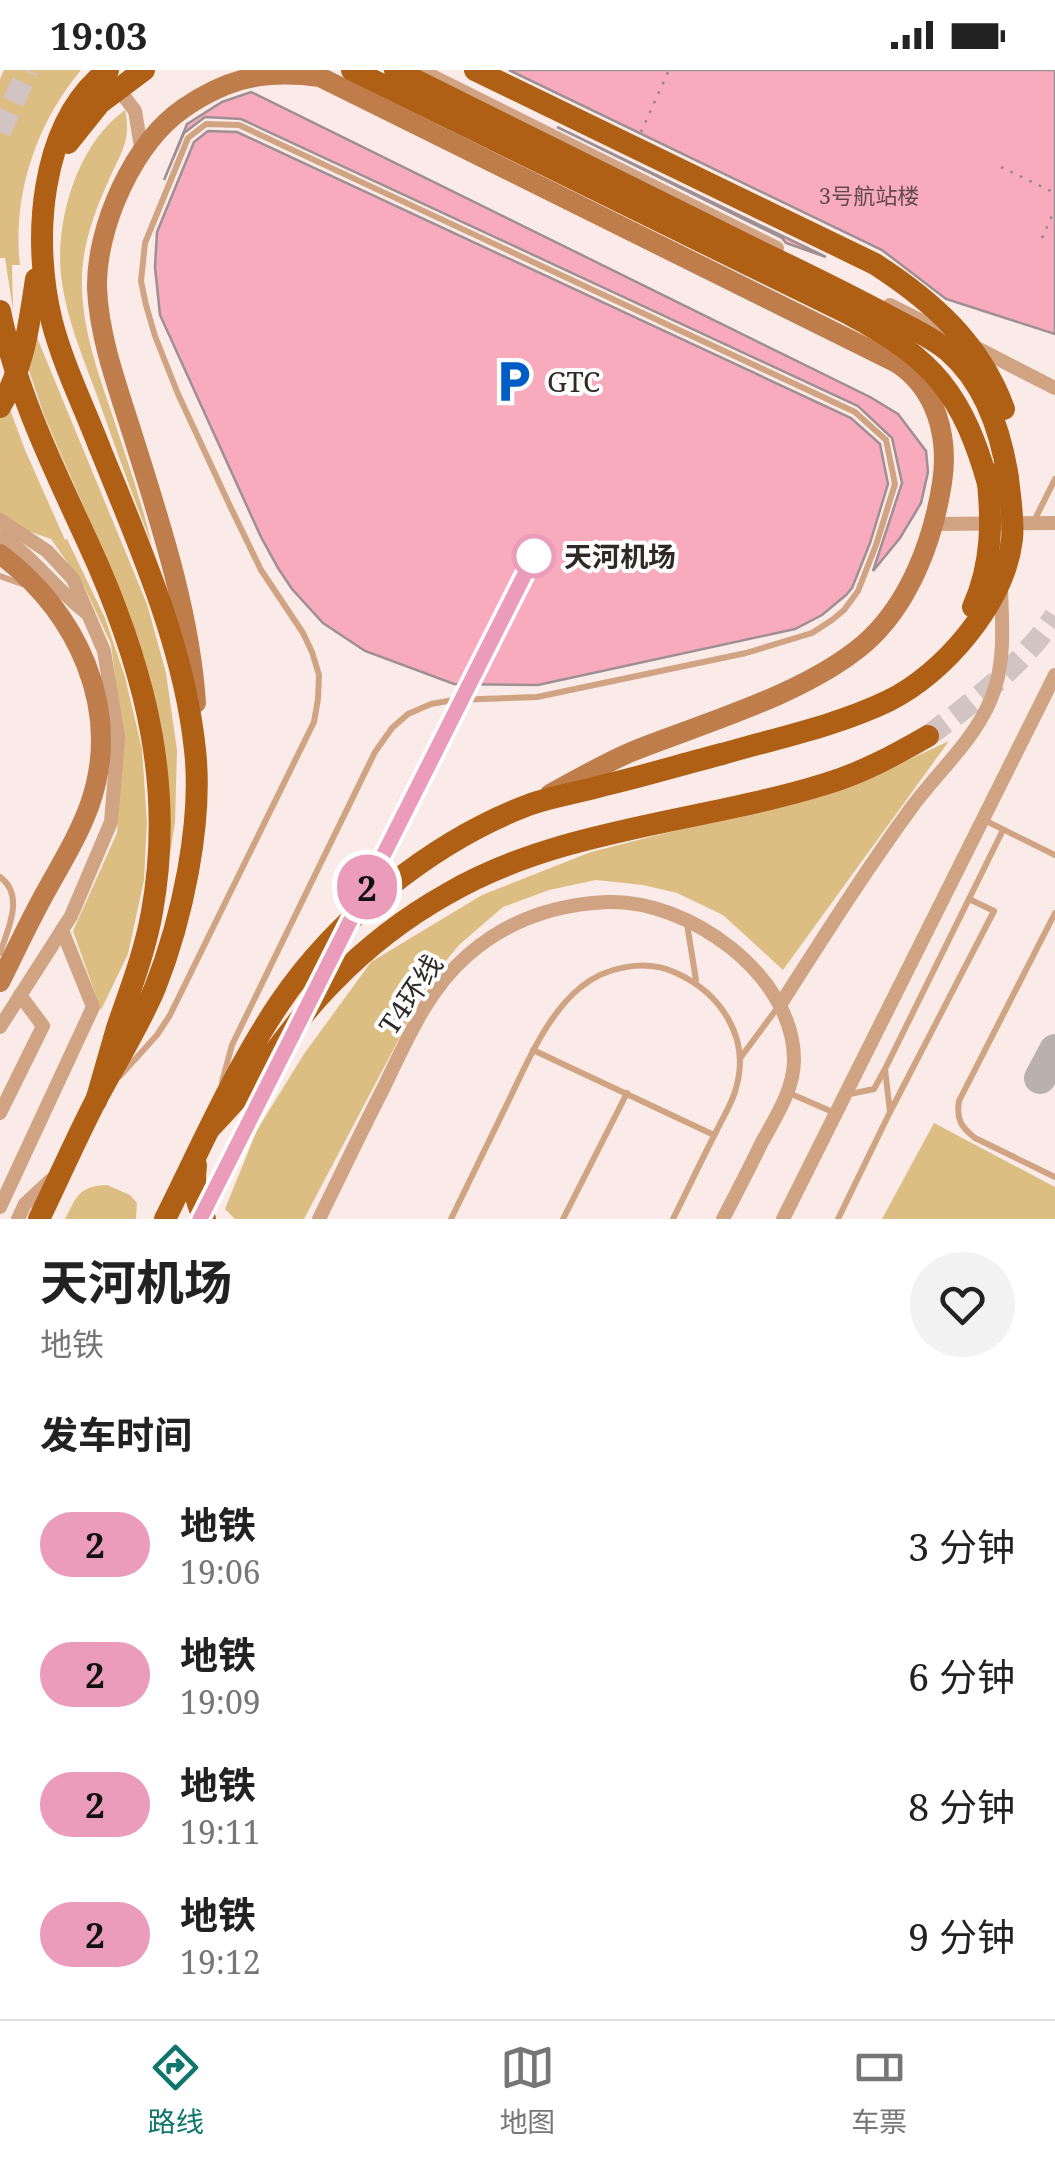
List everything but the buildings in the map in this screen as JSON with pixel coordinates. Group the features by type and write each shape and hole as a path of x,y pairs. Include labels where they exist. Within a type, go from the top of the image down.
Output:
{"main road":[{"path":"0,407 25,350 49,177 59,139 73,108 106,70"},
{"path":"49,177 87,118 116,89 144,70"},
{"path":"39,1219 127,1046 168,952 190,858 197,789 195,687 187,636 156,509 106,343 97,287 99,259 120,190 142,153 175,114 232,81 278,70 320,77 909,371 928,394 943,438 944,471 933,524 913,576 899,603 864,644 782,692 626,754 500,818 436,854 350,922 279,1005 242,1068 166,1219"},
{"path":"352,70 892,338 931,370 955,401 989,486"},
{"path":"396,70 854,297 946,349 983,396 1006,462 1008,559 992,600 974,628 907,690 874,708 722,754 533,803"},
{"path":"475,70 874,264 930,304 973,349 1006,413 1016,475 1005,530"},
{"path":"42,231 44,278 53,328 165,621 180,671 195,750"},
{"path":"0,311 24,397 118,614 140,680 154,749 160,818 152,914 96,1101"},
{"path":"922,334 947,359 973,406 984,442 989,486 991,535 984,581 944,658"},
{"path":"0,554 42,591 68,628 92,680 100,720 100,763 90,804 0,982"},
{"path":"211,1128 334,981 385,935 447,893 494,870 573,843 766,801 829,783 882,762 928,736"},
{"path":"196,1157 194,1190 205,1219"}],"street":[{"path":"106,70 135,111 142,153"},
{"path":"420,70 1055,388"},
{"path":"0,520 47,551 72,579 104,651 118,737 111,822 71,916 0,1027"},
{"path":"933,524 1005,530 1034,522 1055,522"},
{"path":"780,1005 861,878 932,780 978,725 995,688 1001,656 1005,530"},
{"path":"0,536 19,547 71,602 88,614"},
{"path":"783,1219 1055,675"},
{"name":"T4环线","path":"319,1219 419,1015 442,982 467,956 533,916 567,906 611,902 656,909 718,936 757,971 780,1005 789,1030 794,1060 788,1092 723,1219"},
{"path":"0,1207 94,1007 62,930"},
{"path":"0,1113 43,1026 20,995"},
{"path":"18,1219 25,1204 62,1170"}],"lane":[{"path":"96,1101 139,1056 170,1015 314,722 318,699 319,675 312,652 261,570 185,410 155,336 142,281 145,243 188,138 206,124 239,124 855,412 886,440 894,484 858,591 844,610 812,632 746,652 538,698 431,704 408,714 392,728 376,752 232,1045 211,1128"},
{"path":"1034,522 1055,479"},
{"path":"0,576 42,591"},
{"path":"983,820 1055,855"},
{"path":"844,1095 874,1089 1004,830"},
{"path":"0,877 6,880 14,902 0,953"},
{"path":"838,1219 994,910 970,899"},
{"path":"1055,914 959,1101 957,1114 964,1129 975,1138 1055,1177"},
{"path":"687,922 696,982"},
{"path":"451,1219 533,1050 560,1008 581,986 608,971 638,965 668,969 696,982 718,1002 734,1028 740,1058 736,1088 673,1219"},
{"path":"740,1058 780,1005"},
{"path":"533,1050 714,1135"},
{"path":"886,1069 890,1112"},
{"path":"788,1092 835,1113"},
{"path":"563,1219 628,1093"}],"path":[{"path":"640,134 669,70"},
{"path":"1002,166 1055,192"},
{"path":"1042,238 1055,209"}],"shaded area":[{"path":"4,70 81,70 51,113 31,162 20,213 20,265 12,265 13,310 5,258 0,258 0,79"},
{"path":"125,110 124,147 98,204 87,241 82,294 94,358 152,545 73,328 60,260 65,212 81,165 108,125"},
{"path":"34,324 147,604 166,673 177,750 175,822 163,898 164,750 150,677 128,610 44,415 26,362"},
{"path":"8,404 65,540 105,618 125,677 142,749 147,822 144,880 128,954 101,1010 73,931 117,833 123,737 111,644 84,586 51,539 25,530 0,513 0,417"},
{"path":"949,741 783,970 723,915 677,893 643,885 596,880 549,890 503,907 459,945 430,980 304,1219 235,1219 225,1209 257,1130 304,1054 371,962 482,895 591,852 854,785"},
{"path":"934,1123 1055,1187 1055,1219 882,1219"},
{"path":"107,1185 130,1195 137,1203 136,1219 65,1219 80,1194"}],"taxiway":[{"path":"1040,1078 1055,1050"}],"tunnel":[{"path":"0,132 28,70"},
{"path":"928,736 1013,666 1055,616"}],"metro line":[{"name":"2","path":"200,1219 534,556"}],"place":[{"name":"GTC","path":"514,381"},
{"name":"天河机场","path":"534,556"}]}
